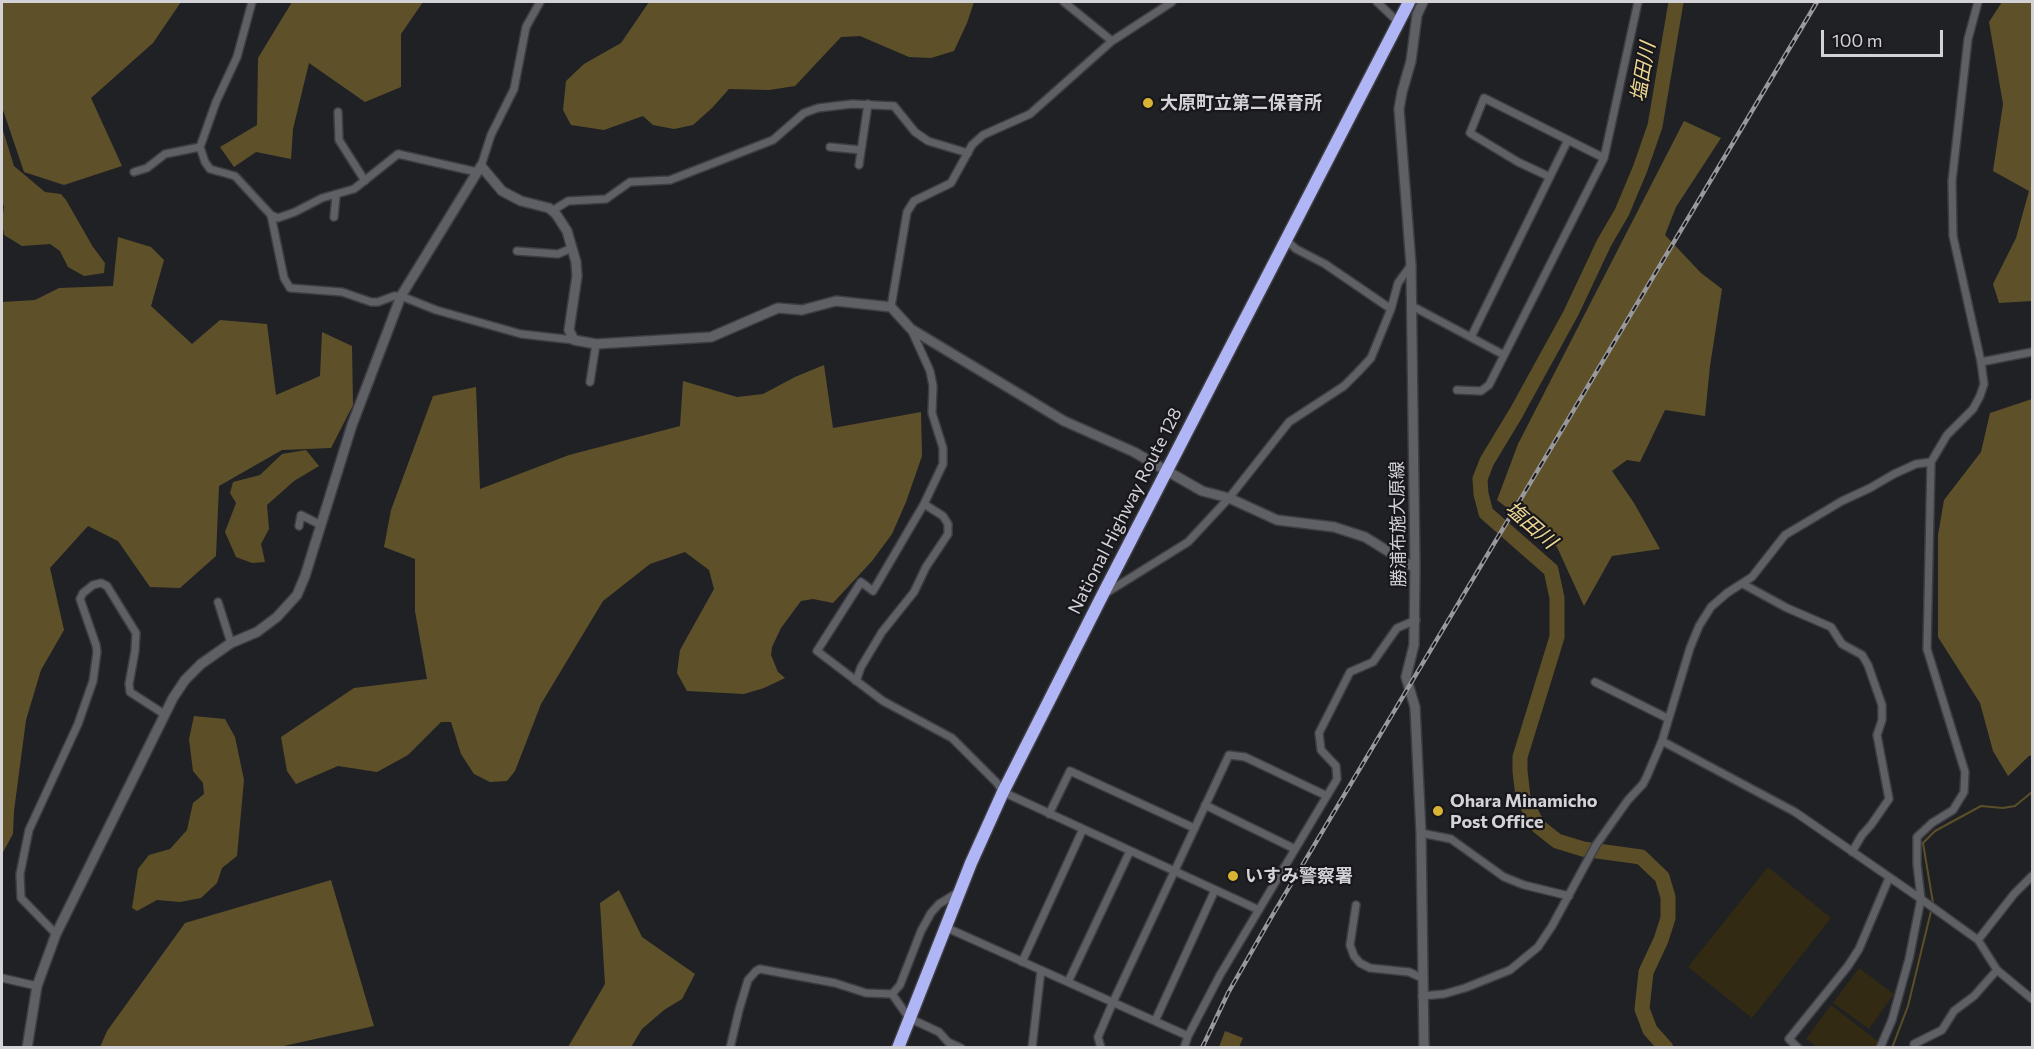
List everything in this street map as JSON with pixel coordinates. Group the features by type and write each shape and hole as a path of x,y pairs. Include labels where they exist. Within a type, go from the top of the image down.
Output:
{"highway":[{"name":"National Highway Route 128","path":"898,1047 959,892 1003,792 1165,471 1397,21 1409,2"}],"street":[{"path":"252,2 237,57 216,102 200,147 210,169 235,176 271,215 278,218 322,198 336,196 354,189 398,154 479,169 502,191 521,201 552,211 567,231 577,276 569,330 574,340"},
{"path":"27,1047 37,986 56,934 164,714 185,680 201,664 231,643 257,632 277,617 297,595 362,397 401,296 479,169 491,135 514,89 525,27 540,2"},
{"path":"1064,2 1112,41"},
{"path":"891,307 907,212 914,201 951,183 972,145 983,135 1030,114 1112,41 1172,2"},
{"path":"1377,2 1397,21"},
{"name":"勝浦布施大原線","path":"1423,2 1417,15 1411,61 1399,109 1411,266 1416,620 1413,654 1406,677 1415,707 1421,833 1424,1047"},
{"path":"1457,390 1481,391 1489,385 1604,158 1638,2"},
{"path":"1880,1047 1892,1020 1909,959 1921,899 1917,837 1932,823 1953,810 1964,792 1965,771 1927,649 1931,462 1947,435 1973,410 1984,384 1952,224 1952,181 1968,39 1978,2"},
{"path":"1550,177 1518,162 1470,133 1484,98 1604,158"},
{"path":"552,211 568,201 606,199 630,182 670,180 773,140 804,113 818,108 868,104 894,106 915,132 928,141 968,153"},
{"path":"859,165 868,104"},
{"path":"338,112 339,140 365,181"},
{"path":"1471,337 1568,140"},
{"path":"134,172 147,168 165,154 200,147"},
{"path":"830,147 861,150"},
{"path":"334,217 336,196"},
{"path":"271,215 284,278 290,288 342,292 371,302 401,296 436,310 521,334 596,344 711,337 778,308 802,310 836,302 891,307 911,329 1064,421 1134,452 1202,491 1229,498 1277,520 1334,527 1365,537 1415,568"},
{"path":"1285,239 1296,249 1325,264 1391,309"},
{"path":"517,251 558,254 572,248"},
{"path":"1101,596 1188,542 1229,498 1289,422 1344,386 1371,358 1391,309 1398,283 1411,266"},
{"path":"1412,306 1504,355"},
{"path":"911,329 930,372 933,386 932,413 943,448 943,464 924,504 873,591 861,582 817,651 902,712 952,738 997,783 1003,792 1258,910"},
{"path":"590,382 596,344"},
{"path":"1981,362 2032,352"},
{"path":"1422,996 1444,994 1466,988 1510,970 1538,947 1569,896 1585,862 1628,800 1643,784 1662,741 1667,718 1699,626 1711,607 1727,593 1743,585 1759,570 1785,535 1834,505 1894,474 1916,464 1931,462"},
{"path":"856,681 861,667 882,632 915,592 926,567 948,534 948,524 943,516 924,504"},
{"path":"299,526 301,514 321,525"},
{"path":"56,934 21,898 20,874 29,830 78,724 93,681 96,645 80,599 83,592 93,585 105,584 136,633 129,684 130,692 164,714"},
{"path":"1743,585 1787,608 1831,627 1842,644 1862,656 1868,666 1882,705 1882,720 1878,735 1889,799 1852,852"},
{"path":"218,602 231,643"},
{"path":"1184,1047 1220,975 1337,779 1336,766 1321,750 1319,733 1350,672 1373,662 1397,628 1416,620"},
{"path":"1595,682 1667,718"},
{"path":"1662,741 1795,812 1933,907 1978,940 1997,970 2032,999"},
{"path":"1101,1047 1098,1037 1113,1002 1229,755 1245,758 1327,796"},
{"path":"1049,814 1070,771 1194,828"},
{"path":"1205,805 1295,849"},
{"path":"1022,962 1083,829"},
{"path":"1421,833 1450,839 1504,877 1524,885 1569,896"},
{"path":"1068,982 1130,851"},
{"path":"1978,940 2014,894 2032,876"},
{"path":"1798,1047 1789,1039 1859,949 1889,878"},
{"path":"1155,1021 1215,890"},
{"path":"892,994 900,985 921,931 931,913 939,904 959,892"},
{"path":"1356,905 1350,945 1354,956 1360,963 1370,968 1409,972 1422,978"},
{"path":"945,927 1188,1036"},
{"path":"730,1047 738,1010 748,980 760,969 835,982 866,993 892,994"},
{"path":"1032,1047 1041,970"},
{"path":"1914,1047 1914,1044 1942,1030 1954,1011 1974,996 1997,970"},
{"path":"2,978 37,986"},
{"path":"892,994 909,1018 939,1032 948,1042 961,1047"}],"shaded area":[{"path":"2,2 181,2 153,43 91,98 122,166 64,185 24,172 2,107"},
{"path":"292,2 423,2 401,34 401,87 365,102 309,63 293,129 291,159 256,152 234,167 220,147 257,125 258,58"},
{"path":"649,2 974,2 954,51 931,58 909,57 860,36 841,37 795,86 769,90 729,89 693,125 674,129 653,125 643,116 604,130 571,125 563,110 566,81 584,64 621,43"},
{"path":"2002,2 2032,2 2032,301 1999,303 1993,284 2016,238 2029,191 1993,171 2003,104 1989,22"},
{"path":"1684,121 1721,138 1676,207 1665,235 1701,273 1722,289 1705,416 1665,410 1640,462 1627,460 1612,471 1634,503 1660,549 1612,556 1584,606 1557,547 1497,500 1518,444"},
{"path":"2,127 14,166 45,192 61,194 105,263 104,273 84,276 68,267 60,251 50,244 22,246 4,235"},
{"path":"118,237 151,247 164,260 151,306 192,344 220,320 267,324 276,395 320,376 322,332 352,346 353,405 331,448 282,450 219,486 216,556 180,588 150,587 118,541 88,526 50,568 64,630 41,670 26,720 13,834 2,854 2,302 35,300 59,288 113,286"},
{"path":"824,365 833,428 921,412 922,456 892,534 872,561 833,603 813,599 801,601 781,628 772,647 771,655 778,672 785,678 744,694 687,691 677,673 680,650 714,589 709,570 685,552 650,564 603,601 541,704 515,771 507,781 490,782 474,774 461,754 451,722 441,722 408,755 377,772 338,766 296,784 287,771 281,737 354,688 427,679 415,611 415,559 384,547 391,510 433,396 476,387 480,489 569,455 680,426 683,381 737,397 763,394"},
{"path":"2032,399 2032,755 2008,776 1993,751 1980,703 1938,637 1938,535 1944,500 1981,452 1990,413"},
{"path":"306,450 319,466 294,481 267,505 269,529 261,544 265,562 252,563 236,557 225,532 236,503 230,493 233,482 260,475 282,454"},
{"path":"194,716 225,719 235,737 244,780 237,856 222,868 217,883 201,898 180,902 157,900 137,911 132,908 138,869 149,855 170,849 187,830 193,803 204,794 203,783 193,771 189,739"},
{"path":"1768,867 1831,918 1752,1018 1688,967"},
{"path":"331,880 374,1026 279,1047 100,1047 107,1031 185,923"},
{"path":"619,890 642,937 695,974 682,999 664,1010 642,1029 631,1047 568,1047 605,984 600,903"},
{"path":"1859,968 1894,994 1869,1029 1833,1003"},
{"path":"1831,1005 1880,1043 1876,1047 1817,1047 1806,1039"},
{"path":"1225,1031 1243,1038 1239,1047 1219,1047"}],"waterway":[{"name":"塩田川","path":"1666,1048 1650,1030 1642,1009 1646,972 1661,940 1668,918 1668,897 1662,877 1641,857 1583,849 1557,841 1538,826 1523,797 1520,757 1557,637 1557,598 1551,570 1486,513 1480,479 1487,461 1571,313 1604,243 1622,212 1640,169 1655,126 1676,2"},
{"path":"1892,1048 1908,1006 1933,903 1923,843 1935,831 1981,806 2003,808 2015,806 2032,792"}],"railway":[{"path":"1202,1048 1228,993 1272,916 1817,2"}],"place":[{"name":"大原町立第二保育所","path":"1148,103"},
{"name":"Ohara Minamicho Post Office","path":"1438,811"},
{"name":"いすみ警察署","path":"1233,876"}]}
